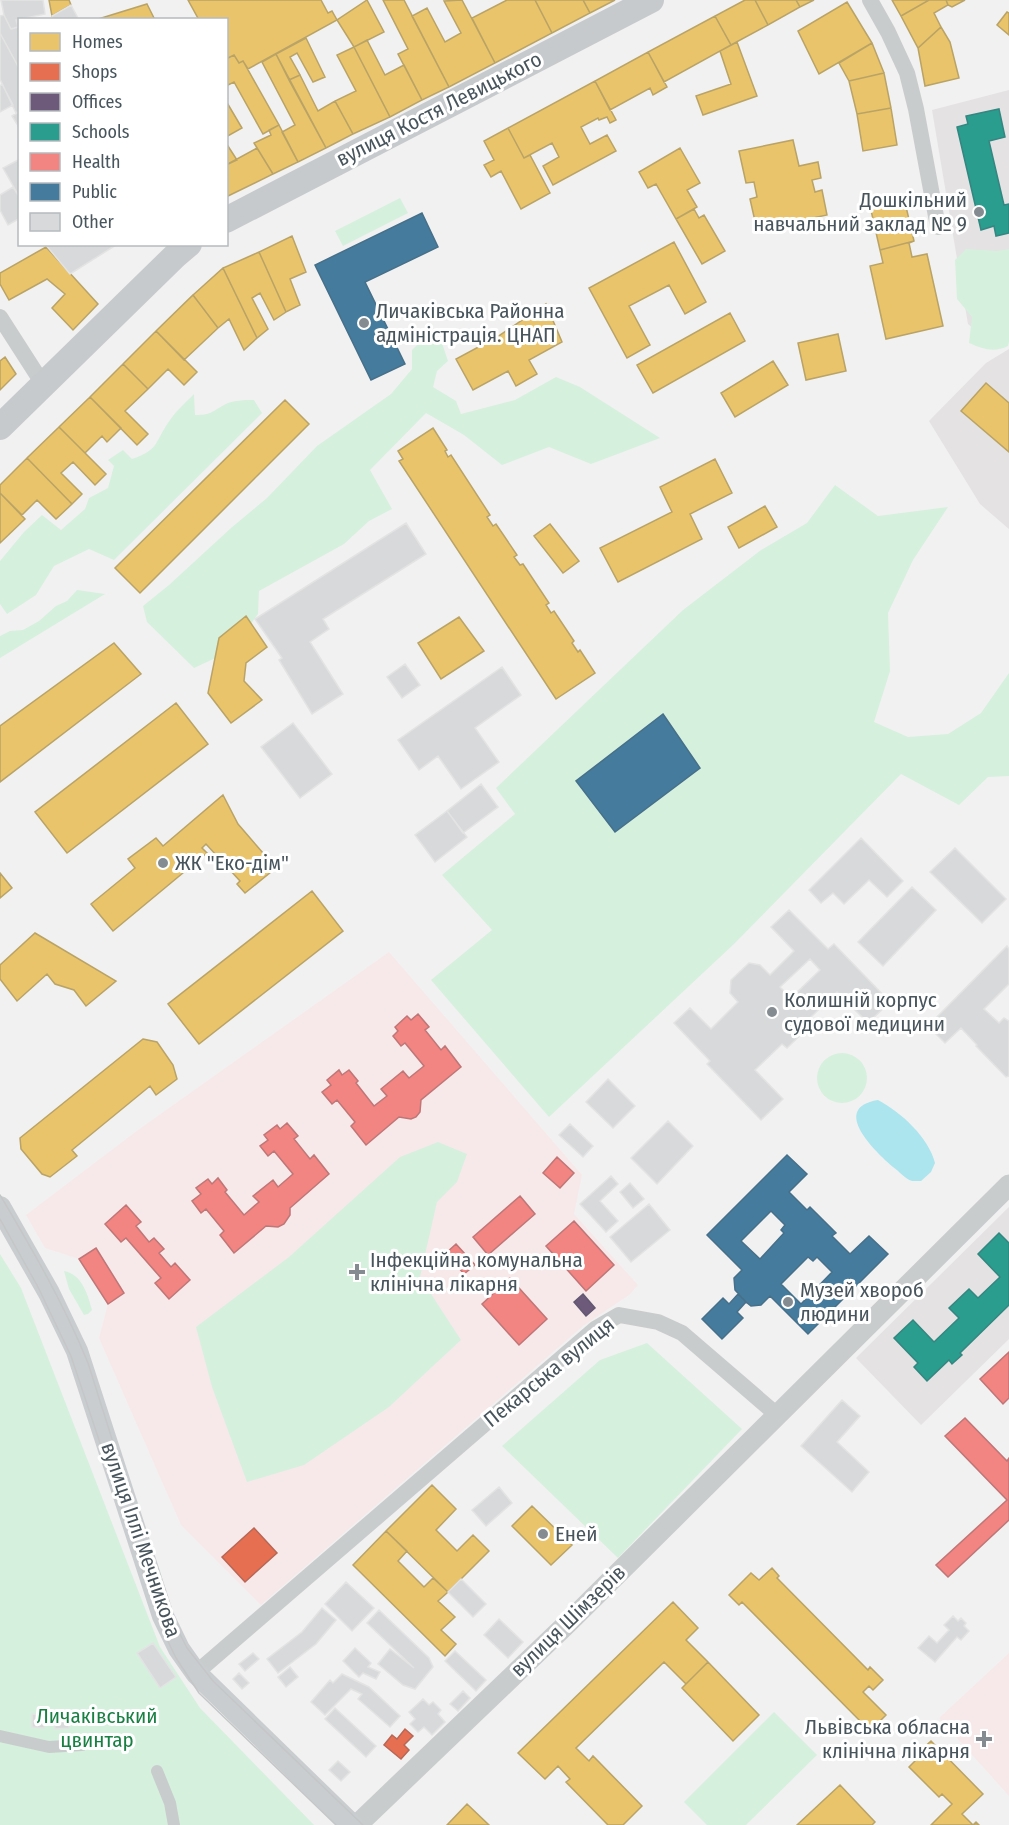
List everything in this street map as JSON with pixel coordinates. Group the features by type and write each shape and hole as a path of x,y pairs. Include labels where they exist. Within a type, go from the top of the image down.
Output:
{"main road":[{"name":"вулиця Костя Левицького","path":"228,219 651,0"},
{"path":"0,427 187,246"},
{"name":"вулиця Іллі Мечникова","path":"0,1207 50,1293 76,1351 164,1616 179,1649 196,1673 352,1825"}],"street":[{"path":"870,0 907,73 938,227"},
{"path":"0,317 43,384"},
{"path":"776,1414 1009,1185"},
{"name":"Пекарська вулиця","path":"196,1673 595,1329 619,1315 658,1322 682,1333 776,1414"},
{"name":"вулиця Шімзерів","path":"357,1825 570,1621 776,1414"},
{"path":"0,1737 49,1747 82,1745"},
{"path":"157,1771 170,1803 174,1825"}],"shaded area":[{"name":"Дошкільний навчальний заклад № 9","path":"1009,90 1009,315 988,340 968,324 932,110"},
{"path":"1009,349 1009,529 980,504 929,421 986,363"},
{"name":"Інфекційна комунальна клінічна лікарня","path":"389,952 582,1175 574,1214 638,1285 629,1295 583,1326 261,1605 181,1525 99,1338 108,1304 79,1259 45,1248 26,1215 138,1130"},
{"path":"1009,1207 1009,1339 921,1425 856,1358"},
{"name":"Львівська обласна клінічна лікарня","path":"1009,1653 1009,1796 939,1718"}],"green space":[{"path":"400,198 408,213 343,246 335,231"},
{"path":"966,249 997,251 1009,249 1008,346 988,349 969,343 972,317 957,299 955,260"},
{"path":"426,336 441,340 448,361 437,371 433,387 456,401 461,414 515,400 556,377 580,387 660,438 591,464 549,447 502,465 464,435 426,413 370,470 392,509 369,521 344,544 259,591 258,614 247,629 222,655 194,668 147,622 143,606 267,498 317,446 391,394 412,369 412,350"},
{"path":"194,394 195,415 208,414 231,402 246,400 254,400 262,413 114,560 89,549 54,566 36,595 7,614 0,604 0,561 24,532 42,515 61,530 85,509 89,498 108,488 114,466 108,460 123,450 132,459 147,452 155,445 171,419"},
{"path":"835,485 878,516 948,507 913,560 888,613 890,671 874,722 908,737 948,734 981,713 1009,673 1009,776 988,777 959,805 901,774 734,944 549,1117 431,980 492,930 442,875 515,814 496,788 683,610 761,550 807,523"},
{"path":"77,590 105,594 0,658 0,636 10,631 23,630 39,621 56,606 67,601"},
{"path":"842,1053 851,1055 862,1064 867,1078 865,1087 856,1098 842,1103 833,1101 822,1092 817,1078 819,1069 828,1058"},
{"path":"438,1142 467,1154 457,1182 437,1202 420,1277 461,1340 389,1407 304,1465 247,1482 212,1387 196,1327 289,1257 400,1157"},
{"name":"Личаківський цвинтар","path":"0,1254 21,1288 160,1647 200,1708 314,1825 0,1825"},
{"path":"64,1271 75,1276 83,1286 92,1310 88,1314 84,1315 69,1289"},
{"path":"647,1343 742,1429 618,1558 502,1446 600,1360"},
{"path":"774,1712 817,1755 746,1825 707,1825 684,1802"}],"water":[{"path":"878,1100 905,1119 927,1144 935,1163 931,1172 921,1181 912,1181 904,1177 885,1160 861,1131 857,1121 857,1112 864,1105"}],"building: Homes":[{"path":"49,0 69,0 71,5 52,16"},
{"path":"188,0 321,0 328,13 332,11 337,20 248,69 243,61 239,63 234,55 228,58 228,18 198,18"},
{"path":"367,0 384,32 354,47 337,20"},
{"path":"383,0 404,0 449,87 422,100 398,54 408,49"},
{"path":"462,0 495,63 449,87 412,16 427,8 445,42 461,33 444,1"},
{"path":"507,0 535,0 552,33 495,63 472,18"},
{"path":"535,0 583,0 590,13 552,33"},
{"path":"583,0 615,0 590,13"},
{"path":"745,0 755,0 768,25 731,45 715,16"},
{"path":"755,0 796,0 800,7 768,25"},
{"path":"796,0 814,0 800,7"},
{"path":"892,0 929,0 901,16"},
{"path":"929,0 946,0 948,5 934,13 941,27 918,48 901,16"},
{"path":"946,0 965,0 952,7"},
{"path":"847,2 872,43 819,74 798,31"},
{"path":"147,4 154,18 102,18"},
{"path":"1007,12 1009,13 1009,35 997,25"},
{"path":"715,16 731,45 664,82 648,52"},
{"path":"941,27 950,42 959,78 925,86 918,48"},
{"path":"306,38 325,77 313,82 297,53 290,57 300,75 289,80 276,54"},
{"path":"367,40 385,75 404,65 422,100 390,117 354,47"},
{"path":"737,42 757,96 703,115 696,96 731,84 720,51"},
{"path":"872,43 884,73 849,81 839,63"},
{"path":"354,47 390,117 353,134 335,101 356,91 337,55"},
{"path":"648,52 667,87 653,95 650,88 610,110 595,81"},
{"path":"276,54 326,148 298,162 282,132 295,125 262,62"},
{"path":"234,55 239,63 243,61 279,125 263,134 234,82 228,85 228,58"},
{"path":"884,73 891,108 857,114 849,81"},
{"path":"300,75 318,111 335,101 353,134 326,148 289,80"},
{"path":"595,81 616,120 610,123 607,117 599,120 598,118 581,127 590,144 607,135 616,151 553,185 543,166 559,157 552,143 524,158 508,128"},
{"path":"228,104 242,128 228,136"},
{"path":"891,108 897,145 863,151 857,114"},
{"path":"279,125 298,162 273,174 254,143 271,135 269,130"},
{"path":"508,128 524,158 530,155 550,193 521,209 501,171 491,177 484,165 494,160 484,141"},
{"path":"793,140 799,166 818,162 821,178 812,180 815,192 822,190 827,215 757,230 750,199 757,197 754,182 746,183 739,151"},
{"path":"228,146 237,160 228,164"},
{"path":"257,148 273,174 228,196 228,164"},
{"path":"680,148 700,183 687,190 697,207 676,219 656,184 648,188 639,172"},
{"path":"904,198 914,241 880,250 870,206"},
{"path":"694,209 699,218 704,215 725,251 702,264 676,219"},
{"path":"292,236 306,272 290,279 300,305 286,312 259,252"},
{"path":"914,241 909,243 912,257 927,254 943,326 886,339 870,266 883,263 880,250"},
{"path":"674,242 706,302 685,314 669,285 629,306 650,345 627,358 589,288"},
{"path":"46,247 98,304 73,330 52,308 65,294 47,279 9,300 0,284 0,273"},
{"path":"259,252 286,312 274,320 260,293 252,298 268,329 257,338 223,268"},
{"path":"223,268 257,338 244,350 229,319 218,328 193,295"},
{"path":"193,295 218,328 184,360 156,331"},
{"path":"546,304 562,342 529,360 537,374 516,386 508,371 473,390 456,359 497,337"},
{"path":"730,313 745,341 653,393 637,365"},
{"path":"156,331 197,372 184,385 168,369 148,389 123,364"},
{"path":"838,334 846,371 806,380 798,343"},
{"path":"5,357 16,374 0,390 0,361"},
{"path":"773,361 788,385 735,417 721,393"},
{"path":"123,364 148,389 125,411 148,434 137,445 90,397"},
{"path":"986,383 1009,403 1009,452 961,411"},
{"path":"90,397 121,428 107,442 102,436 85,453 59,427"},
{"path":"285,400 309,424 140,593 115,568"},
{"path":"59,427 106,474 95,485 73,462 61,473 82,494 72,504 27,458"},
{"path":"433,428 447,450 445,451 448,457 451,455 490,515 487,517 493,526 496,524 517,555 514,557 520,565 523,564 549,603 546,605 551,613 554,611 574,641 572,643 578,652 580,650 595,673 556,699 399,461 403,459 398,451"},
{"path":"27,458 72,504 56,519 37,500 22,515 0,493 0,485"},
{"path":"715,459 732,493 690,514 702,539 618,582 600,548 672,512 660,487"},
{"path":"0,495 25,519 0,543"},
{"path":"765,506 777,527 739,548 728,527"},
{"path":"550,524 579,561 563,573 534,536"},
{"path":"246,616 267,647 246,663 244,681 262,700 231,723 208,693 219,638"},
{"path":"459,617 484,651 441,679 418,643"},
{"path":"114,643 141,674 0,782 0,726"},
{"path":"176,703 208,744 67,853 35,812"},
{"name":"ЖК \"Еко-дім\"","path":"223,795 238,824 276,868 245,893 237,884 240,881 206,844 202,848 207,853 113,931 91,904 135,868 128,859 156,838 163,846"},
{"path":"0,873 12,888 0,898"},
{"path":"312,891 343,931 199,1044 168,1004"},
{"path":"35,933 116,981 86,1006 74,990 55,984 47,974 17,1001 0,979 0,965"},
{"path":"143,1039 157,1042 173,1065 177,1079 156,1095 150,1086 72,1150 77,1156 50,1177 42,1174 21,1149 20,1138"},
{"path":"432,1485 456,1509 436,1530 457,1551 473,1535 489,1551 448,1592 386,1531"},
{"path":"532,1506 572,1545 551,1565 512,1526"},
{"path":"386,1531 407,1551 398,1561 424,1587 433,1578 448,1592 438,1601 455,1617 441,1630 456,1644 445,1656 353,1565"},
{"path":"772,1568 779,1576 777,1578 868,1670 870,1667 883,1680 873,1690 869,1686 863,1692 886,1715 870,1731 742,1602 739,1605 729,1595 751,1573 759,1580"},
{"path":"673,1602 698,1628 686,1640 708,1662 686,1684 664,1662 576,1748 589,1761 593,1756 642,1806 623,1825 608,1825 566,1782 570,1779 558,1766 545,1779 518,1753"},
{"path":"708,1662 759,1715 733,1741 682,1688"},
{"path":"931,1741 983,1794 962,1814 973,1825 931,1825 952,1804 942,1794 939,1797 909,1767 922,1754 920,1751"},
{"path":"840,1785 875,1822 872,1825 797,1825"},
{"path":"467,1804 489,1825 447,1825"}],"building: Shops":[{"path":"254,1528 277,1553 245,1582 222,1557"},
{"path":"405,1729 413,1736 404,1745 409,1750 401,1759 384,1745 392,1735 397,1739"}],"building: Offices":[{"path":"583,1294 595,1308 586,1316 574,1302"}],"building: Schools":[{"path":"999,109 1005,137 989,141 1004,205 1009,204 1009,233 996,236 994,226 981,230 957,127 968,124 966,116"},
{"path":"999,1233 1009,1243 1009,1305 960,1353 962,1355 952,1364 949,1360 927,1381 914,1367 918,1363 894,1338 913,1320 934,1342 959,1318 949,1308 969,1289 978,1298 1000,1277 978,1254"}],"building: Health":[{"path":"418,1014 429,1027 425,1030 441,1050 445,1046 461,1067 421,1100 420,1112 416,1117 411,1119 399,1117 366,1145 351,1126 355,1122 337,1100 332,1104 322,1092 331,1085 327,1080 339,1070 342,1075 349,1070 374,1106 387,1096 381,1089 403,1071 409,1078 424,1066 405,1043 401,1046 393,1036 398,1031 395,1027 407,1016 411,1020"},
{"path":"287,1123 298,1136 294,1139 310,1159 314,1155 329,1174 290,1208 290,1215 284,1224 278,1227 266,1226 234,1253 220,1235 224,1231 206,1209 201,1213 192,1201 201,1194 196,1188 208,1179 212,1184 218,1178 227,1190 225,1192 244,1215 259,1202 253,1196 273,1180 278,1187 293,1174 274,1151 268,1156 260,1146 268,1140 264,1135 277,1125 280,1129"},
{"path":"557,1157 574,1173 560,1188 543,1173"},
{"path":"520,1196 535,1214 488,1255 473,1237"},
{"path":"126,1205 141,1222 136,1226 149,1242 154,1238 164,1249 159,1253 171,1267 175,1263 190,1280 169,1299 155,1283 161,1278 126,1238 121,1242 105,1224"},
{"path":"574,1221 614,1265 586,1291 546,1246"},
{"path":"456,1244 475,1265 464,1274 446,1253"},
{"path":"96,1248 124,1293 108,1304 79,1259"},
{"path":"510,1278 547,1319 519,1345 482,1304"},
{"path":"1009,1352 1009,1398 1003,1404 980,1379"},
{"path":"965,1418 1007,1461 1009,1458 1009,1520 948,1577 936,1565 1007,1500 945,1436"}],"building: Public":[{"name":"Личаківська Районна адміністрація. ЦНАП","path":"422,213 438,247 365,282 405,364 371,380 315,265"},
{"path":"663,714 700,768 615,832 576,781"},
{"path":"787,1155 807,1174 789,1192 807,1210 810,1207 836,1233 832,1236 850,1254 869,1236 888,1254 808,1334 770,1296 761,1305 751,1306 746,1302 735,1290 734,1278 742,1270 707,1235","holes":["771,1211 785,1225 781,1230 784,1233 760,1259 741,1241","808,1257 813,1261 817,1257 832,1272 801,1304 781,1284"]},
{"path":"738,1294 746,1302 737,1312 743,1318 722,1339 702,1319 723,1298 729,1304"}],"building: Other":[{"path":"1,0 43,0 45,14 18,18 16,20 18,27 11,29 4,15"},
{"path":"71,5 78,18 53,18 52,16"},
{"path":"4,15 11,29 18,27 18,66 0,33 0,16"},
{"path":"0,33 18,66 18,112 16,113 0,79"},
{"path":"2,84 13,105 0,112 0,86"},
{"path":"18,112 18,126 12,116"},
{"path":"18,160 18,194 3,168"},
{"path":"13,187 18,195 18,219 8,225 0,210 0,195"},
{"path":"47,246 114,246 70,274"},
{"path":"406,523 426,554 323,619 329,629 310,642 343,694 312,714 279,660 282,658 255,619"},
{"path":"405,664 420,685 402,698 387,677"},
{"path":"502,667 521,695 475,728 499,762 461,789 438,756 419,770 398,740"},
{"path":"293,723 332,774 300,798 261,747"},
{"path":"481,784 498,807 463,833 447,811"},
{"path":"447,811 467,837 435,862 415,835"},
{"path":"861,838 903,881 887,897 869,880 844,904 833,893 821,903 809,890"},
{"path":"955,848 1006,899 982,923 930,872"},
{"path":"912,887 936,910 883,966 858,942"},
{"name":"Колишній корпус судової медицини","path":"789,910 828,949 834,944 890,1002 868,1023 837,992 811,1017 815,1021 787,1048 782,1044 755,1070 783,1099 761,1120 707,1064 710,1061 674,1023 690,1008 711,1029 738,1002 730,993 731,980 749,963 760,965 770,975 794,951 771,927","holes":["810,959 820,970 791,998 780,987"]},
{"path":"1007,946 1009,949 1009,984 984,1009 999,1023 1004,1018 1009,1021 1009,1076 1006,1077 961,1028 945,1043 928,1026"},
{"path":"608,1079 635,1106 613,1128 586,1102"},
{"path":"668,1121 693,1146 657,1184 631,1158"},
{"path":"570,1124 593,1146 583,1157 559,1135"},
{"path":"611,1176 618,1184 600,1201 618,1221 606,1232 580,1204"},
{"path":"630,1183 644,1199 633,1208 620,1192"},
{"path":"649,1204 670,1230 631,1262 610,1237"},
{"path":"842,1400 860,1416 837,1442 869,1472 852,1492 801,1446"},
{"path":"499,1487 512,1503 486,1526 472,1510"},
{"path":"461,1579 486,1604 473,1617 448,1592"},
{"path":"346,1582 374,1608 352,1631 325,1604"},
{"path":"322,1608 336,1620 316,1644 278,1673 267,1659 302,1632"},
{"path":"379,1610 429,1658 433,1667 415,1689 403,1685 378,1664 390,1649 414,1668 367,1623"},
{"path":"953,1616 958,1621 961,1618 969,1631 961,1640 957,1637 935,1662 918,1648 929,1636 937,1643 949,1630 944,1625"},
{"path":"499,1619 523,1642 508,1658 484,1635"},
{"path":"153,1643 176,1677 160,1688 137,1653"},
{"path":"355,1648 371,1663 368,1667 380,1672 376,1679 363,1673 359,1677 343,1661"},
{"path":"455,1651 486,1680 476,1691 445,1661"},
{"path":"253,1653 259,1659 245,1671 239,1664"},
{"path":"290,1667 298,1677 286,1687 278,1677"},
{"path":"239,1673 249,1683 242,1689 233,1679"},
{"path":"342,1674 369,1687 400,1716 390,1727 358,1699 362,1694 351,1689 325,1715 311,1702 330,1680 333,1683"},
{"path":"463,1691 470,1698 458,1711 450,1704"},
{"path":"423,1699 429,1705 433,1702 441,1710 438,1714 445,1722 432,1735 424,1727 418,1732 410,1724 415,1719 409,1712"},
{"path":"335,1708 376,1746 366,1757 325,1719"},
{"path":"32,1714 45,1715 44,1728 32,1727"},
{"path":"54,1714 69,1714 69,1728 55,1729"},
{"path":"338,1761 350,1772 341,1781 329,1770"}],"tram line":[{"path":"0,1195 36,1256 79,1341 88,1363 163,1601 187,1648 213,1681 363,1825"},
{"path":"0,1219 38,1287 71,1356 162,1629 176,1658 199,1693 336,1825"}],"place":[{"name":"Дошкільний навчальний заклад № 9","path":"979,212"},
{"name":"Личаківська Районна адміністрація. ЦНАП","path":"364,323"},
{"name":"ЖК \"Еко-дім\"","path":"163,863"},
{"name":"Колишній корпус судової медицини","path":"772,1012"},
{"name":"Інфекційна комунальна клінічна лікарня","path":"357,1272"},
{"name":"Музей хвороб людини","path":"788,1302"},
{"name":"Еней","path":"543,1534"},
{"name":"Львівська обласна клінічна лікарня","path":"984,1739"}]}
